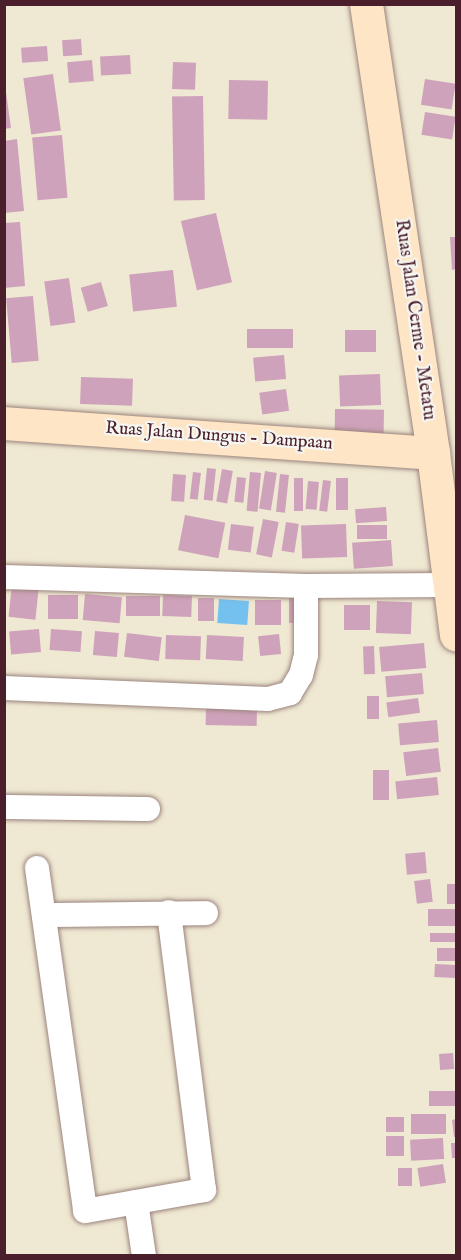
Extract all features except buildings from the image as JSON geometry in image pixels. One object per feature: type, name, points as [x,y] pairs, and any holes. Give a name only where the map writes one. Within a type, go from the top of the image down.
[{"type":"main road","name":"Ruas Jalan Cerme - Metatu","points":[[366,4],[433,453],[456,635]]},
{"type":"main road","name":"Ruas Jalan Dungus - Dampaan","points":[[4,423],[433,453]]},
{"type":"street","points":[[4,577],[306,586],[448,585]]},
{"type":"street","points":[[4,688],[268,699],[290,693],[301,675],[306,655],[306,586]]},
{"type":"street","points":[[4,807],[148,810]]},
{"type":"street","points":[[37,868],[85,1211],[204,1190],[169,912]]},
{"type":"street","points":[[45,915],[206,913]]},
{"type":"street","points":[[136,1202],[144,1256]]},
{"type":"water","points":[[219,599],[249,601],[247,625],[217,623]]}]
